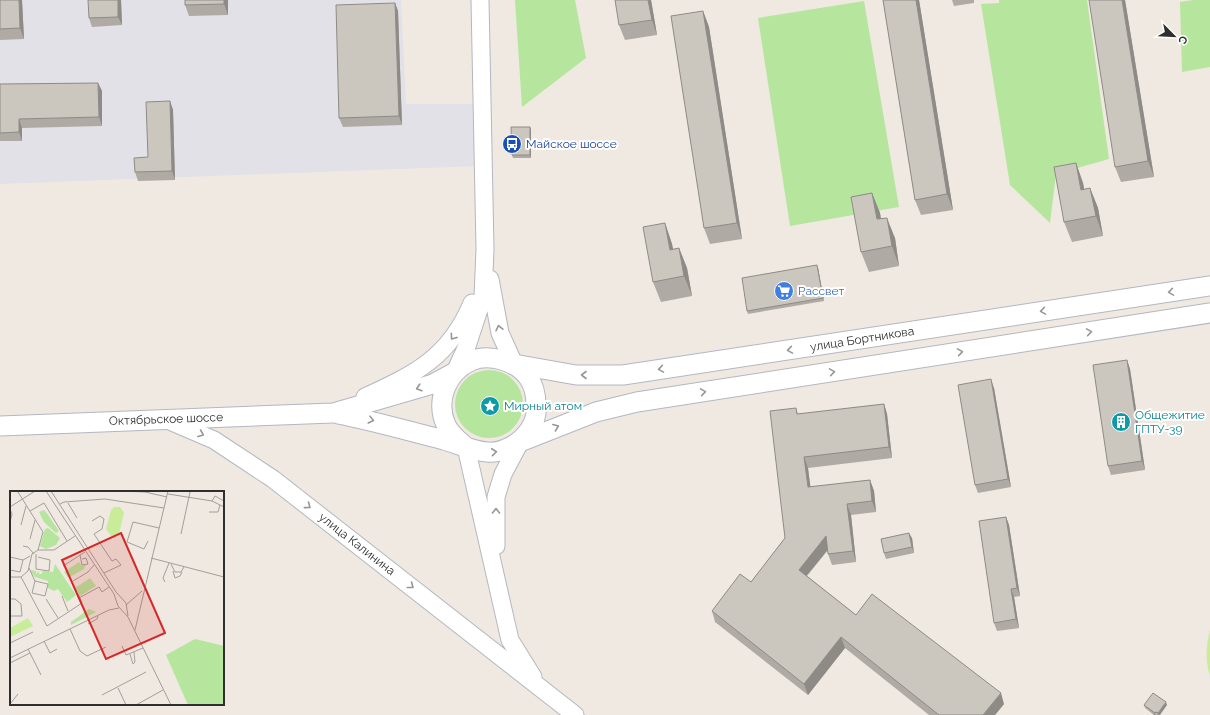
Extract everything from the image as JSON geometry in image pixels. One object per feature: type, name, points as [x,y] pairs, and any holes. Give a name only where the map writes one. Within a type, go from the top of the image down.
[{"type":"main road","name":"улица Бортникова","points":[[514,364],[576,375],[623,375],[1210,286]]},
{"type":"main road","points":[[520,442],[531,427],[537,410],[535,393],[528,377],[514,364],[491,357],[471,361],[455,372],[444,389],[441,407],[446,425],[454,437],[466,447],[488,453],[503,450],[596,412],[637,402],[1210,314]]},
{"type":"main road","name":"Октябрьское шоссе","points":[[333,413],[433,384],[455,372]]},
{"type":"main road","name":"Октябрьское шоссе","points":[[0,426],[333,413],[370,420],[466,447]]},
{"type":"street","points":[[455,372],[467,346],[483,297],[485,249],[480,0]]},
{"type":"street","points":[[485,249],[500,333],[514,364]]},
{"type":"street","points":[[333,413],[400,382],[434,359],[452,340],[466,318],[482,276],[485,249]]},
{"type":"street","name":"улица Калинина","points":[[165,419],[214,440],[273,479],[575,715]]},
{"type":"street","name":"улица Калинина","points":[[497,578],[496,497],[503,474],[520,442]]},
{"type":"street","name":"улица Калинина","points":[[466,447],[510,640],[538,686]]},
{"type":"shaded area","points":[[0,0],[401,0],[406,104],[474,104],[478,166],[0,184]]},
{"type":"green space","points":[[515,0],[575,0],[586,58],[522,107]]},
{"type":"green space","points":[[999,0],[1087,0],[1109,159],[1056,174],[1050,223],[1010,185],[981,4],[999,3]]},
{"type":"green space","points":[[1210,0],[1210,67],[1182,72],[1180,2]]},
{"type":"green space","points":[[864,1],[899,207],[790,226],[758,18]]},
{"type":"green space","points":[[482,370],[496,370],[508,375],[518,385],[523,397],[523,411],[518,423],[508,433],[496,438],[482,438],[470,433],[460,423],[455,411],[455,397],[460,385],[470,375]]},
{"type":"green space","points":[[1210,630],[1210,676],[1207,665],[1207,653]]},
{"type":"building","points":[[0,0],[19,0],[20,28],[0,29]]},
{"type":"building","points":[[88,0],[118,0],[118,17],[89,18]]},
{"type":"building","points":[[185,0],[224,0],[224,4],[185,5]]},
{"type":"building","points":[[615,0],[648,0],[652,20],[619,25]]},
{"type":"building","points":[[883,0],[916,0],[947,194],[915,200]]},
{"type":"building","points":[[1089,0],[1122,0],[1148,161],[1115,167]]},
{"type":"building","points":[[395,3],[399,116],[339,118],[336,5]]},
{"type":"building","points":[[703,11],[737,223],[704,228],[671,16]]},
{"type":"building","points":[[98,83],[99,117],[19,119],[19,132],[0,133],[0,84]]},
{"type":"building","points":[[170,101],[172,171],[135,172],[134,158],[148,157],[146,102]]},
{"type":"building","points":[[511,127],[530,127],[530,155],[512,155]]},
{"type":"building","points":[[1076,163],[1081,190],[1090,188],[1096,216],[1064,222],[1054,167]]},
{"type":"building","points":[[872,193],[877,219],[887,218],[892,246],[861,252],[851,197]]},
{"type":"building","points":[[665,223],[670,250],[679,248],[684,276],[653,282],[643,227]]},
{"type":"building","name":"Рассвет","points":[[817,265],[823,298],[747,311],[742,278]]},
{"type":"building","name":"Общежитие ГПТУ-39","points":[[1127,360],[1142,461],[1108,466],[1093,365]]},
{"type":"building","points":[[991,379],[1008,479],[975,485],[958,385]]},
{"type":"building","points":[[884,404],[889,447],[804,457],[808,487],[870,480],[872,501],[847,504],[853,551],[828,554],[826,536],[799,570],[856,615],[872,594],[1001,693],[983,715],[939,715],[841,637],[804,684],[712,611],[740,574],[751,582],[785,538],[770,411],[796,408],[797,414]]},
{"type":"building","points":[[1006,517],[1017,588],[1011,589],[1016,619],[994,623],[979,521]]},
{"type":"building","points":[[909,533],[912,547],[884,553],[881,539]]},
{"type":"building","points":[[1153,693],[1166,702],[1158,713],[1155,713],[1144,705]]},
{"type":"place","name":"Майское шоссе","points":[[512,144]]},
{"type":"place","name":"Рассвет","points":[[784,291]]},
{"type":"place","name":"Мирный атом","points":[[490,406]]},
{"type":"place","name":"Общежитие ГПТУ-39","points":[[1121,422]]}]
